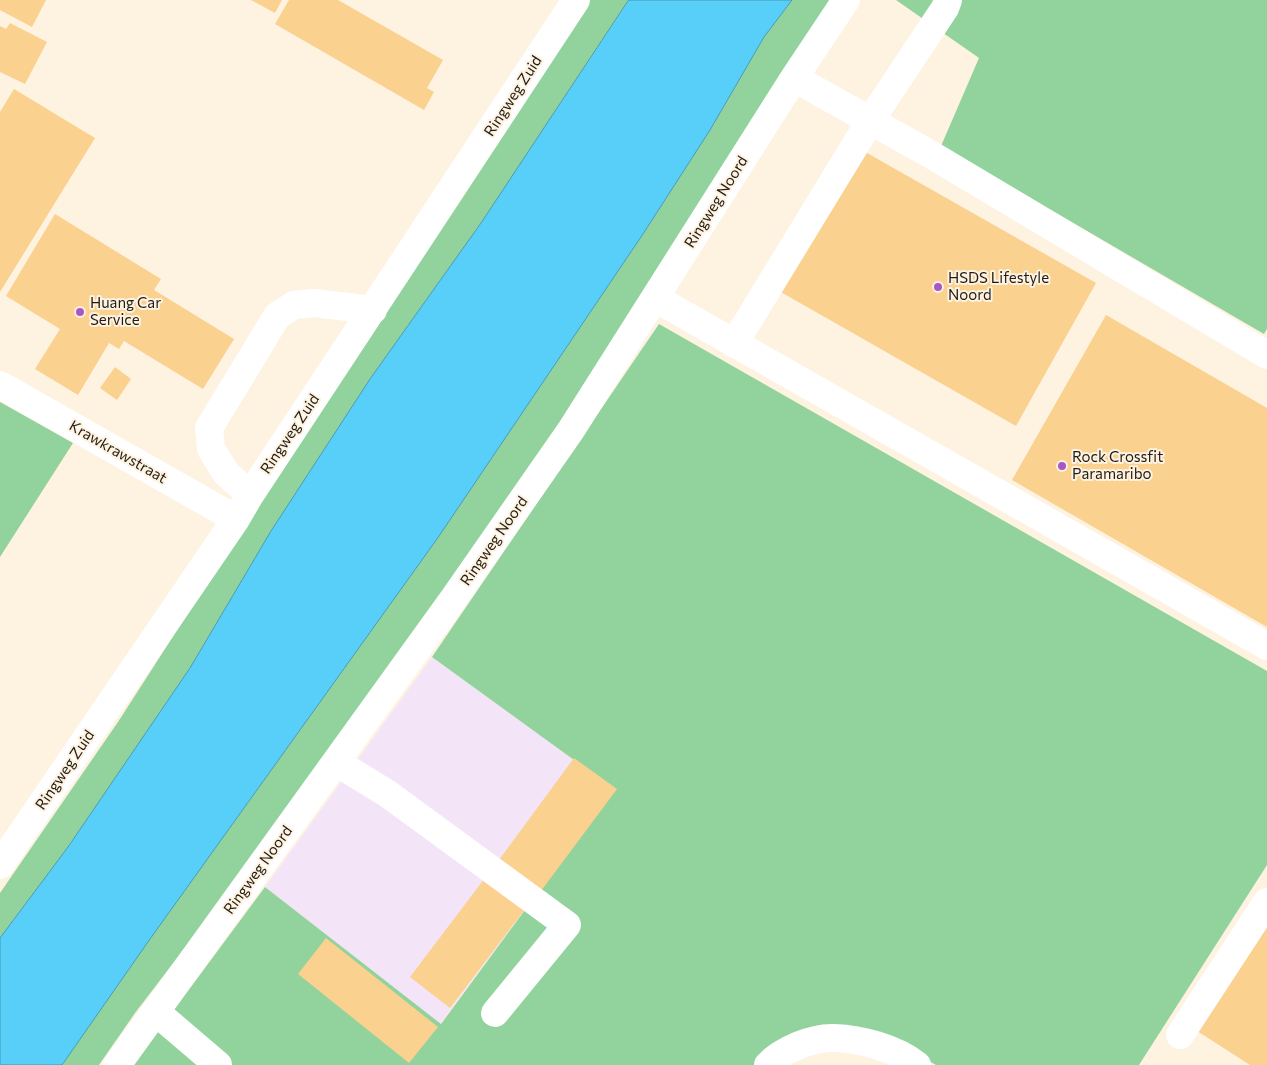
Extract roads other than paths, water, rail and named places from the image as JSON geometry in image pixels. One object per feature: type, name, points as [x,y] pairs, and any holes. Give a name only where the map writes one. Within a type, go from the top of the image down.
[{"type":"street","name":"Ringweg Zuid","points":[[0,865],[236,519],[576,0]]},
{"type":"street","name":"Ringweg Noord","points":[[117,1065],[454,598],[571,430],[794,78],[846,0]]},
{"type":"street","points":[[734,344],[870,121],[948,0]]},
{"type":"street","points":[[794,78],[930,154],[1267,355]]},
{"type":"street","points":[[655,298],[1267,646]]},
{"type":"street","points":[[250,495],[226,473],[211,449],[209,428],[276,316],[294,305],[314,303],[373,310]]},
{"type":"street","name":"Krawkrawstraat","points":[[0,385],[236,519]]},
{"type":"street","points":[[336,762],[388,794],[567,924],[495,1013]]},
{"type":"street","points":[[1180,1035],[1267,902]]},
{"type":"street","points":[[156,1012],[218,1065]]},
{"type":"street","points":[[768,1065],[774,1059],[800,1044],[832,1038],[870,1044],[908,1058],[917,1065]]},
{"type":"water","points":[[629,0],[792,0],[764,37],[710,130],[643,234],[437,539],[62,1065],[0,1065],[0,938],[68,847],[190,668],[271,531],[370,379],[481,223]]},
{"type":"place","name":"HSDS Lifestyle Noord","points":[[938,287]]},
{"type":"place","name":"Huang Car Service","points":[[80,312]]},
{"type":"place","name":"Rock Crossfit Paramaribo","points":[[1062,466]]}]
